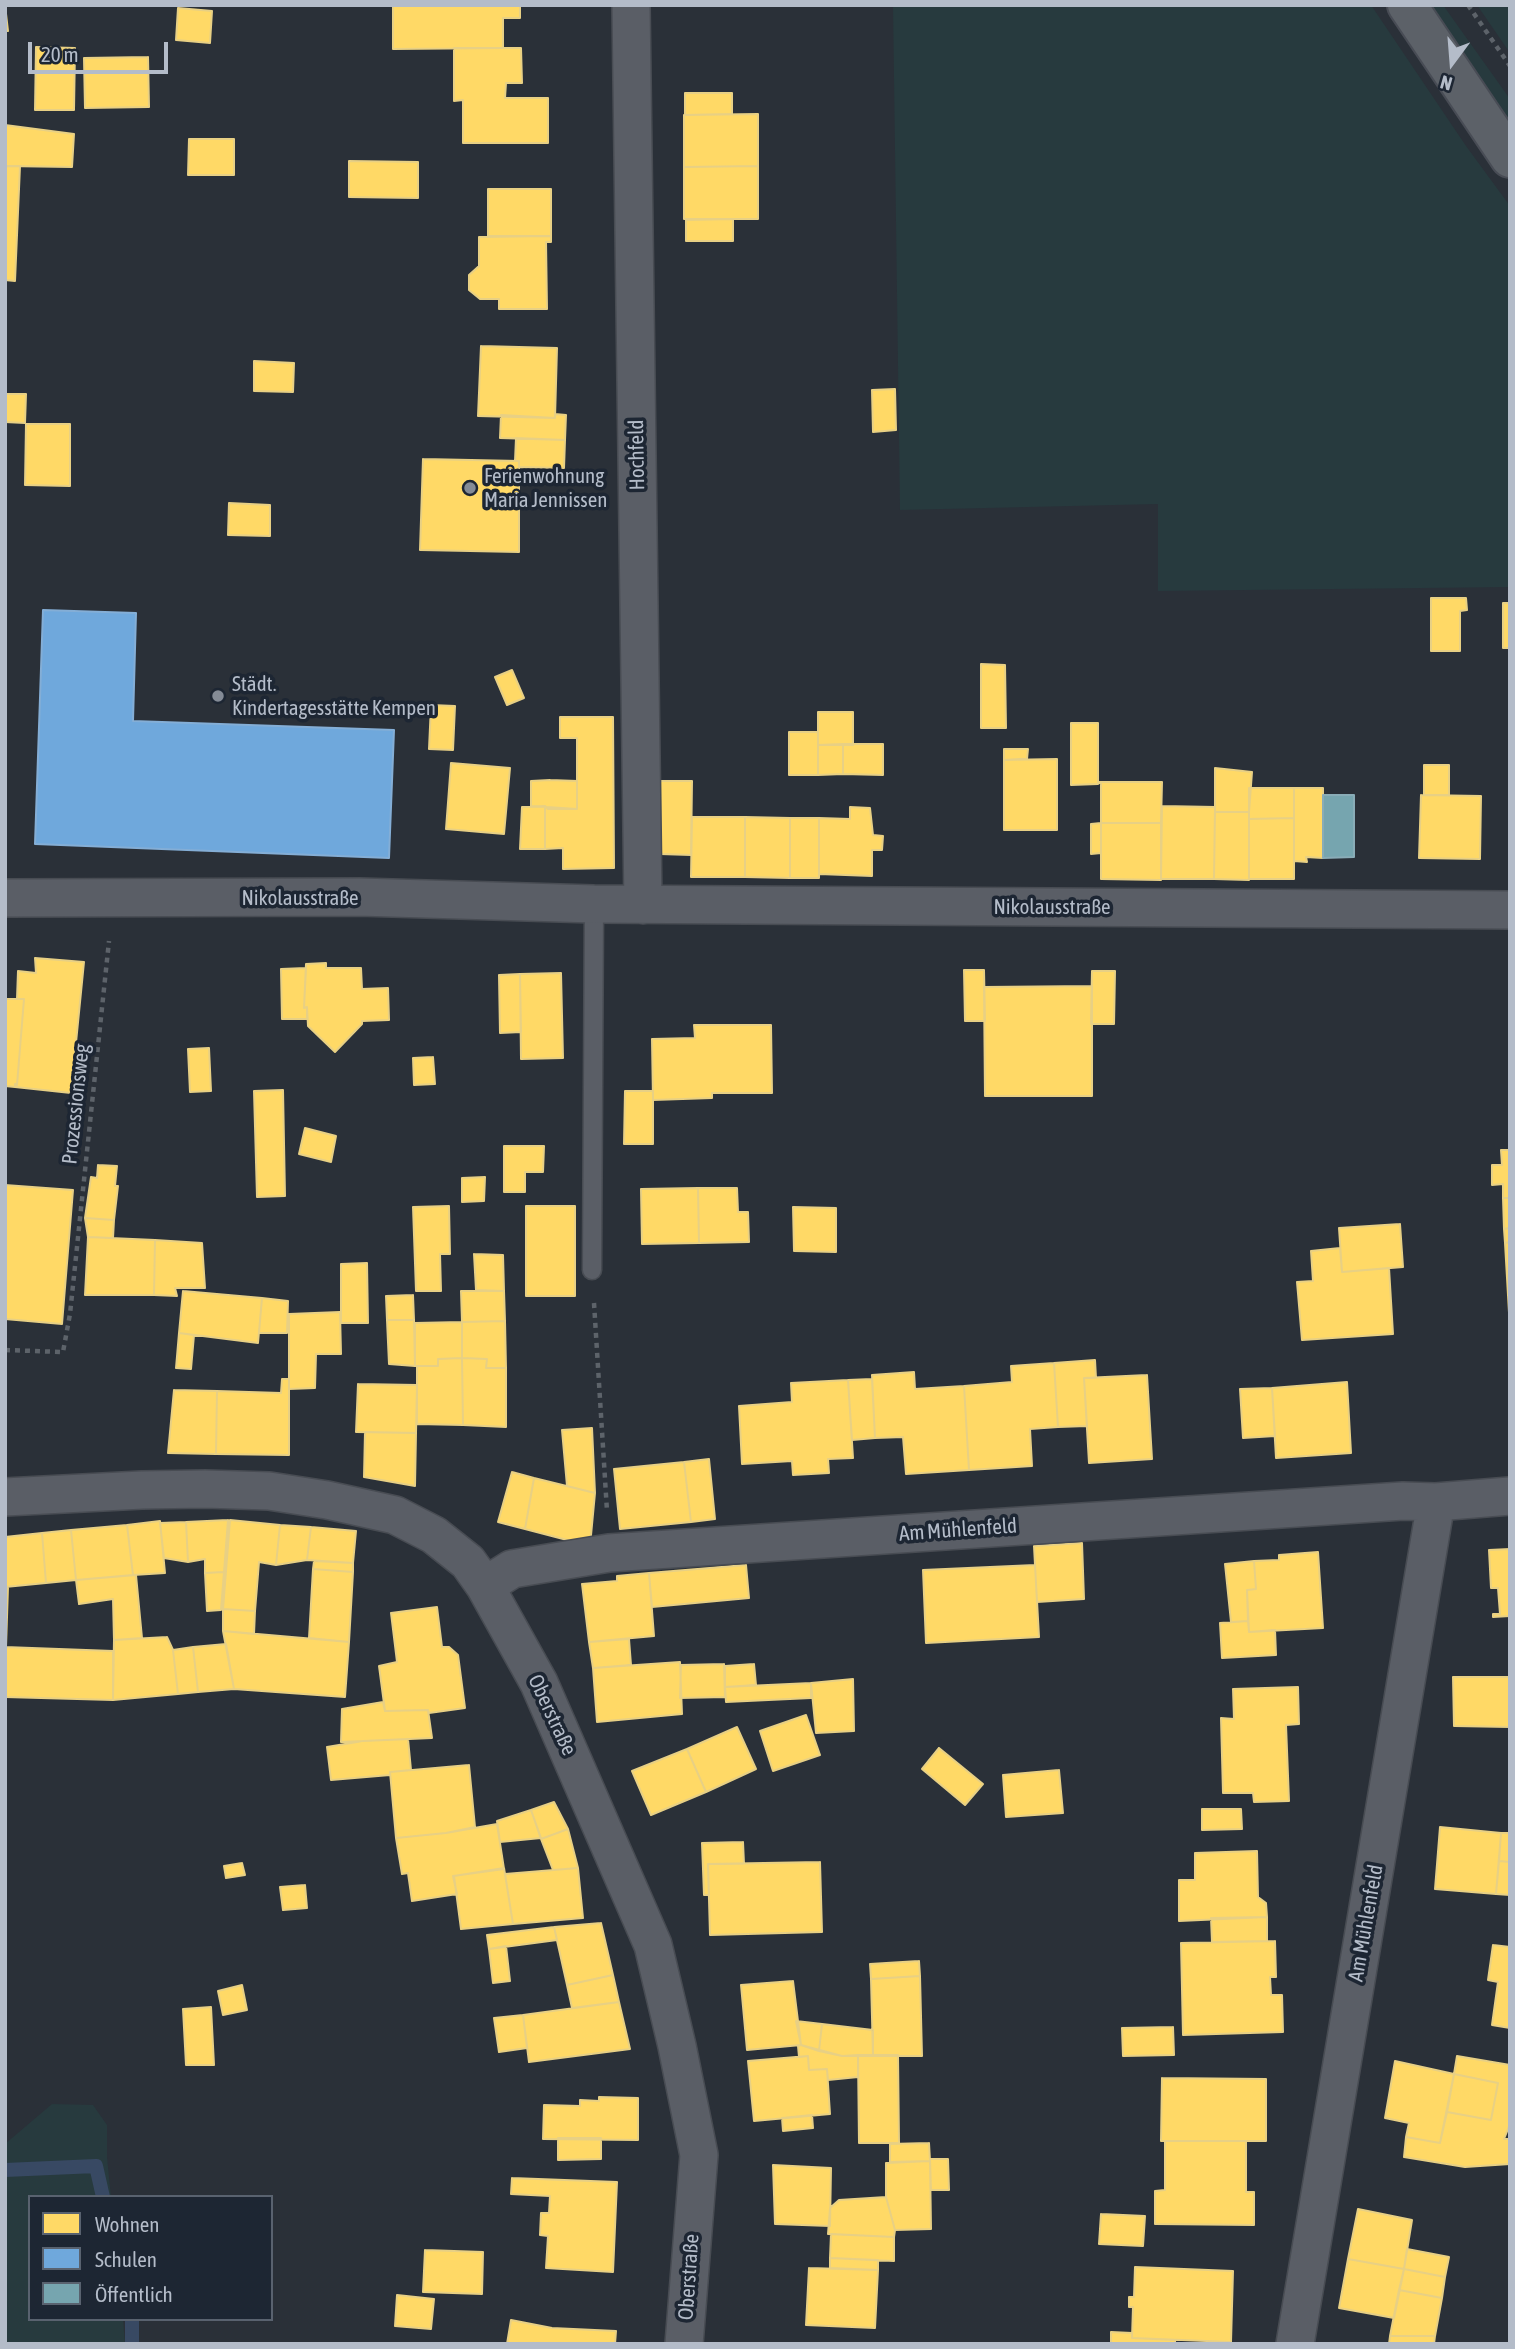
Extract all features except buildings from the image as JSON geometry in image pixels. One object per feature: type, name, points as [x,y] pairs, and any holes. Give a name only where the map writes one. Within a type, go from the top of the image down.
[{"type":"main road","points":[[1407,5],[1510,158]]},
{"type":"street","name":"Hochfeld","points":[[631,5],[643,905]]},
{"type":"street","name":"Nikolausstraße","points":[[5,898],[359,897],[643,905],[1510,910]]},
{"type":"street","name":"Oberstraße","points":[[5,1497],[205,1489],[269,1491],[396,1515],[434,1535],[468,1562],[485,1586],[539,1683],[653,1944],[699,2155],[684,2344]]},
{"type":"street","name":"Am Mühlenfeld","points":[[485,1586],[512,1569],[610,1553],[1510,1496]]},
{"type":"street","name":"Am Mühlenfeld","points":[[1295,2344],[1436,1502]]},
{"type":"lane","points":[[592,1270],[594,904]]},
{"type":"path","points":[[1468,5],[1510,66]]},
{"type":"path","name":"Prozessionsweg","points":[[5,1350],[63,1352],[70,1314],[113,898]]},
{"type":"path","points":[[592,1270],[610,1553]]},
{"type":"green space","points":[[893,5],[1371,5],[1510,206],[1510,587],[1158,591],[1158,504],[900,510]]},
{"type":"green space","points":[[1427,5],[1443,5],[1510,99],[1510,123],[1452,44]]},
{"type":"green space","points":[[1477,5],[1509,5],[1510,53]]},
{"type":"green space","points":[[52,2104],[93,2105],[107,2125],[111,2195],[28,2195],[28,2321],[123,2321],[125,2344],[5,2344],[5,2144]]},
{"type":"waterway","points":[[5,2170],[96,2166],[103,2195]]},
{"type":"waterway","points":[[132,2321],[132,2344]]},
{"type":"place","name":"Ferienwohnung Maria Jennissen","points":[[470,488]]},
{"type":"place","name":"Städt. Kindertagesstätte Kempen","points":[[218,696]]}]
